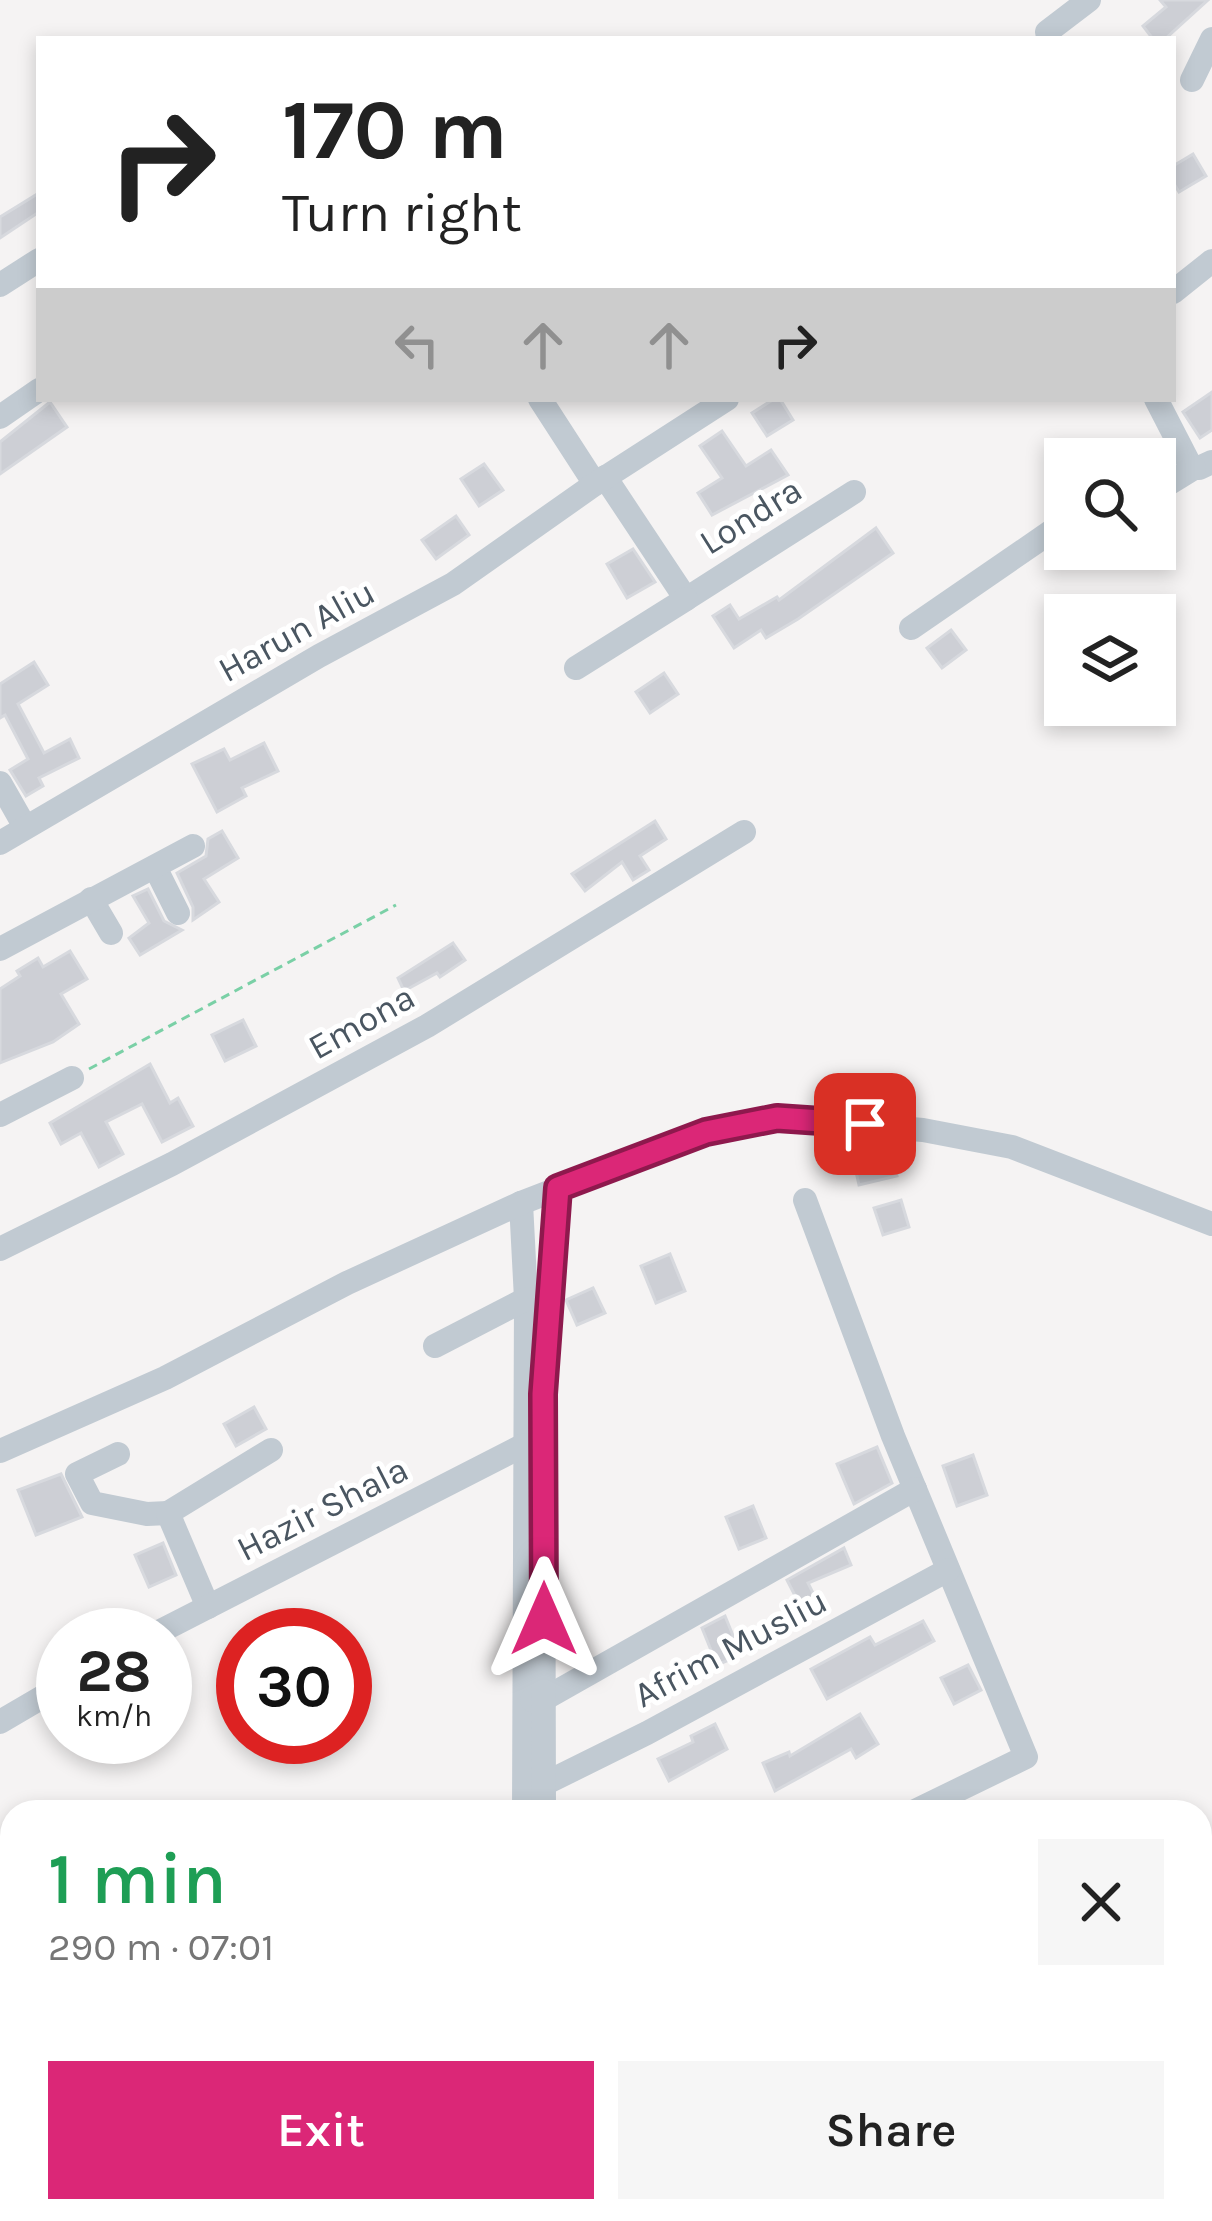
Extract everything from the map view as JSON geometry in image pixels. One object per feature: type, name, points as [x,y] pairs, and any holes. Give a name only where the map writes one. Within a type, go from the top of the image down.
[{"type":"street","points":[[1046,32],[1089,0]]},
{"type":"street","points":[[1192,80],[1212,39]]},
{"type":"street","points":[[1176,290],[1212,261]]},
{"type":"street","points":[[0,285],[36,262]]},
{"type":"street","points":[[0,417],[36,391]]},
{"type":"street","points":[[542,402],[600,480]]},
{"type":"street","name":"Harun Aliu","points":[[0,843],[452,584],[600,480],[723,402]]},
{"type":"street","points":[[1158,402],[1203,465],[1176,481]]},
{"type":"street","name":"Londra","points":[[600,480],[686,598],[854,492]]},
{"type":"street","points":[[910,628],[1044,536]]},
{"type":"street","points":[[576,668],[686,598]]},
{"type":"street","points":[[0,783],[25,827]]},
{"type":"street","name":"Emona","points":[[0,1249],[172,1164],[427,1026],[744,832]]},
{"type":"street","points":[[0,949],[193,846]]},
{"type":"street","points":[[154,867],[178,913]]},
{"type":"street","points":[[91,899],[112,933]]},
{"type":"street","points":[[0,1114],[72,1078]]},
{"type":"street","points":[[0,1451],[165,1378],[347,1283],[521,1203],[706,1132],[777,1118],[923,1130],[1012,1147],[1212,1224]]},
{"type":"street","points":[[534,1700],[524,1445],[558,1188]]},
{"type":"street","points":[[805,1200],[915,1489],[1026,1757],[938,1800]]},
{"type":"street","points":[[521,1203],[535,1363],[530,1800]]},
{"type":"street","points":[[435,1346],[526,1299]]},
{"type":"street","name":"Hazir Shala","points":[[192,1615],[524,1445]]},
{"type":"street","points":[[118,1454],[76,1474],[92,1503],[147,1514],[168,1513],[271,1450]]},
{"type":"street","points":[[534,1700],[915,1489]]},
{"type":"street","points":[[168,1513],[208,1607]]},
{"type":"street","name":"Afrim Musliu","points":[[533,1800],[948,1570]]},
{"type":"street","points":[[0,1722],[36,1701]]},
{"type":"path","points":[[72,1078],[396,905]]},
{"type":"building","points":[[1160,0],[1208,0],[1168,36],[1151,36],[1143,26],[1166,7]]},
{"type":"building","points":[[1193,154],[1206,176],[1179,192],[1176,164]]},
{"type":"building","points":[[36,195],[36,214],[0,238],[0,217]]},
{"type":"building","points":[[1212,392],[1212,430],[1200,438],[1183,412]]},
{"type":"building","points":[[50,402],[67,427],[0,474],[0,442]]},
{"type":"building","points":[[769,402],[782,402],[793,420],[767,436],[752,413]]},
{"type":"building","points":[[722,431],[746,466],[771,450],[788,475],[712,515],[698,493],[722,478],[700,446]]},
{"type":"building","points":[[484,464],[503,490],[479,506],[461,479]]},
{"type":"building","points":[[456,516],[469,535],[436,559],[422,540]]},
{"type":"building","points":[[876,528],[893,553],[798,619],[766,638],[761,630],[734,648],[713,616],[730,605],[739,619],[779,600]]},
{"type":"building","points":[[633,549],[655,582],[627,598],[607,564]]},
{"type":"building","points":[[951,630],[966,650],[942,668],[927,648]]},
{"type":"building","points":[[34,662],[48,685],[18,704],[44,753],[70,739],[79,758],[39,778],[43,786],[26,796],[10,770],[28,759],[5,715],[0,718],[0,684]]},
{"type":"building","points":[[664,673],[678,694],[650,713],[636,692]]},
{"type":"building","points":[[264,743],[278,771],[242,788],[246,796],[217,812],[192,764],[224,749],[230,760]]},
{"type":"building","points":[[655,821],[666,839],[640,856],[649,870],[633,880],[622,862],[585,891],[572,874]]},
{"type":"building","points":[[222,831],[238,858],[204,879],[219,902],[193,920],[193,907],[177,873],[206,856],[208,839]]},
{"type":"building","points":[[148,889],[164,921],[182,930],[140,955],[129,938],[149,923],[133,896]]},
{"type":"building","points":[[453,943],[465,960],[440,977],[437,973],[404,991],[398,978]]},
{"type":"building","points":[[70,951],[87,979],[61,994],[79,1024],[53,1042],[0,1063],[0,989],[38,958],[43,967]]},
{"type":"building","points":[[243,1020],[256,1046],[225,1061],[212,1035]]},
{"type":"building","points":[[150,1064],[170,1103],[178,1098],[193,1126],[162,1142],[142,1104],[106,1122],[123,1154],[99,1167],[81,1133],[61,1144],[50,1123]]},
{"type":"building","points":[[890,1145],[897,1176],[859,1185],[852,1154]]},
{"type":"building","points":[[901,1200],[909,1227],[883,1235],[874,1208]]},
{"type":"building","points":[[670,1254],[685,1291],[656,1303],[641,1266]]},
{"type":"building","points":[[593,1288],[605,1313],[577,1325],[566,1300]]},
{"type":"building","points":[[254,1407],[266,1429],[236,1446],[224,1424]]},
{"type":"building","points":[[877,1447],[892,1483],[854,1504],[837,1464]]},
{"type":"building","points":[[973,1455],[987,1495],[957,1506],[943,1466]]},
{"type":"building","points":[[61,1474],[82,1517],[36,1535],[18,1490]]},
{"type":"building","points":[[753,1506],[766,1538],[739,1549],[726,1517]]},
{"type":"building","points":[[163,1543],[176,1575],[149,1587],[135,1555]]},
{"type":"building","points":[[844,1548],[851,1565],[808,1583],[820,1607],[805,1615],[787,1580]]},
{"type":"building","points":[[725,1616],[741,1655],[717,1665],[702,1628]]},
{"type":"building","points":[[923,1621],[934,1641],[827,1699],[811,1669],[870,1637],[875,1645]]},
{"type":"building","points":[[968,1665],[981,1690],[954,1704],[941,1678]]},
{"type":"building","points":[[860,1714],[878,1744],[856,1758],[851,1749],[775,1791],[763,1763],[789,1752],[790,1756]]},
{"type":"building","points":[[715,1724],[727,1749],[669,1781],[658,1759],[693,1742],[691,1736]]},
{"type":"route","points":[[544,1619],[543,1394],[558,1188],[706,1132],[777,1118],[865,1124]]}]
